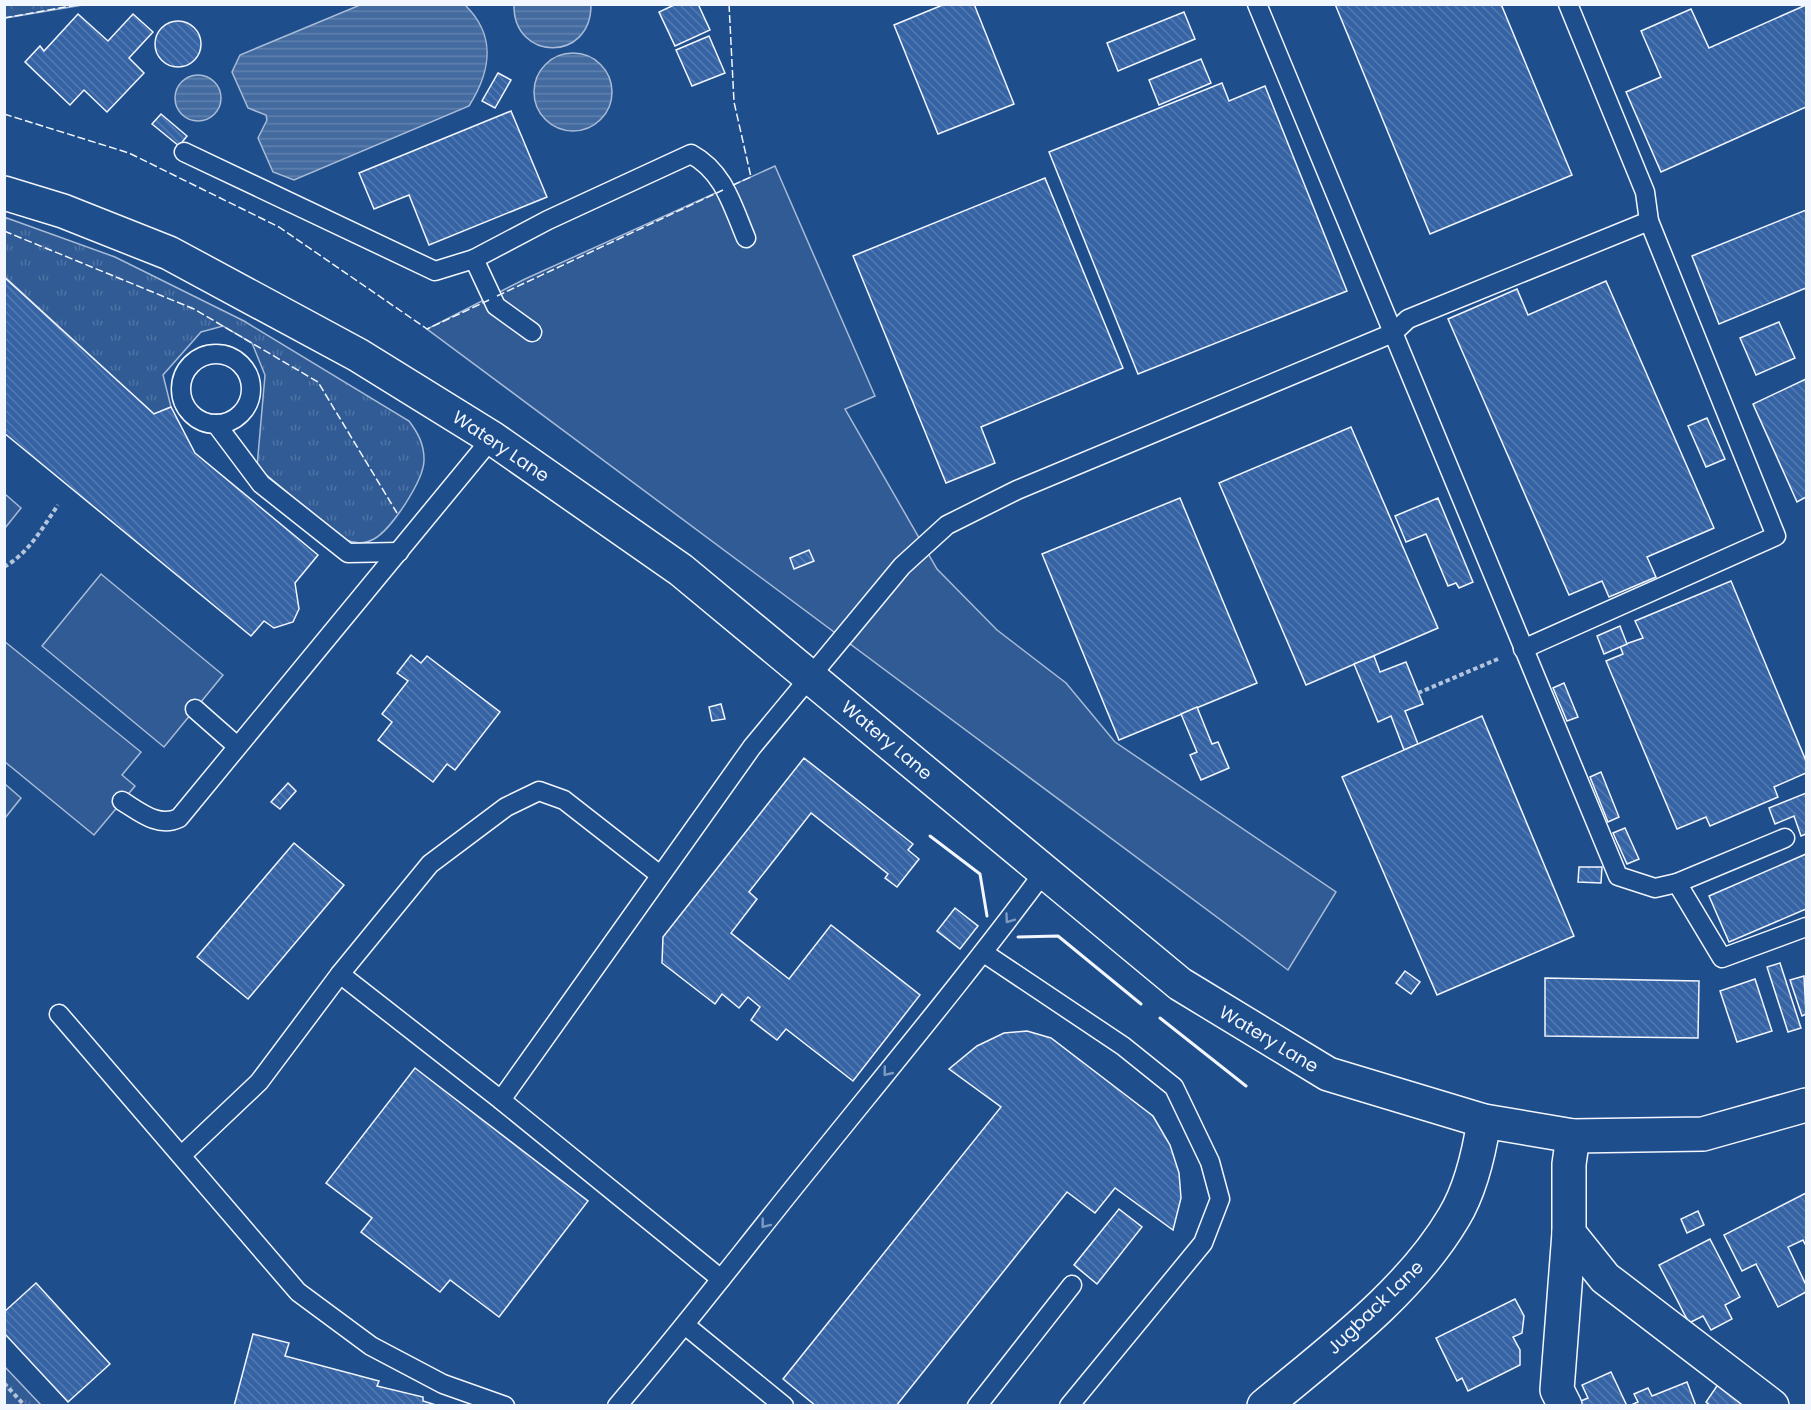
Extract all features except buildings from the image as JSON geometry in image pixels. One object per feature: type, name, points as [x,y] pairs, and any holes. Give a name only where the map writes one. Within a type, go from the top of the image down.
[{"type":"main road","name":"Watery Lane","points":[[4,193],[63,211],[169,253],[358,354],[492,438],[681,570],[812,676],[1180,984],[1328,1074],[1484,1122],[1573,1136],[1703,1134],[1806,1105]]},
{"type":"main road","name":"Jugback Lane","points":[[1264,1406],[1335,1347],[1419,1267],[1455,1215],[1478,1157],[1484,1122]]},
{"type":"main road","points":[[1565,1406],[1557,1390],[1569,1233],[1569,1164],[1573,1136]]},
{"type":"main road","points":[[1569,1233],[1605,1278],[1772,1406]]},
{"type":"lane","points":[[1257,4],[1618,876],[1655,888],[1677,883],[1785,838]]},
{"type":"lane","points":[[1523,649],[1776,536],[1649,221],[1645,192],[1568,4]]},
{"type":"lane","points":[[184,152],[435,271],[474,259],[548,220],[691,154],[705,161],[720,178],[746,238]]},
{"type":"lane","points":[[501,1100],[752,747],[902,566],[947,525],[1017,490],[1394,333],[1408,319],[1649,221]]},
{"type":"lane","points":[[474,259],[496,306],[532,332]]},
{"type":"lane","points":[[216,424],[261,484],[348,553],[399,552]]},
{"type":"lane","points":[[122,801],[158,821],[171,822],[179,818],[492,438]]},
{"type":"lane","points":[[195,709],[237,746]]},
{"type":"lane","points":[[183,1155],[259,1082],[340,974],[430,864],[506,807],[539,791],[564,800],[660,875]]},
{"type":"lane","points":[[618,1406],[984,954],[1044,872]]},
{"type":"lane","points":[[1677,883],[1722,958],[1806,927]]},
{"type":"lane","points":[[984,954],[1123,1046],[1174,1087],[1210,1162],[1220,1199],[1203,1243],[1069,1406]]},
{"type":"lane","points":[[340,974],[501,1100],[721,1279]]},
{"type":"lane","points":[[59,1014],[183,1155],[298,1292],[371,1346],[443,1384],[505,1406]]},
{"type":"lane","points":[[977,1406],[1072,1285]]},
{"type":"lane","points":[[680,1332],[784,1406]]},
{"type":"path","points":[[4,567],[15,561],[33,542],[58,505]]},
{"type":"path","points":[[1418,693],[1523,649]]},
{"type":"path","points":[[4,1383],[25,1406]]},
{"type":"green space","points":[[5,4],[82,4],[82,5],[5,18]]},
{"type":"green space","points":[[4,217],[115,257],[244,321],[409,421],[423,448],[423,468],[413,491],[398,515],[381,534],[370,541],[362,543],[343,539],[257,467],[265,375],[252,343],[223,326],[201,332],[163,375],[171,407],[154,414],[5,277]]},
{"type":"green space","points":[[5,1367],[41,1405],[5,1405]]},
{"type":"shaded area","points":[[360,5],[465,5],[482,29],[486,41],[486,67],[476,93],[469,106],[294,180],[273,172],[258,138],[267,120],[266,115],[248,108],[232,72],[240,55]]},
{"type":"shaded area","points":[[514,5],[591,5],[588,24],[579,37],[566,45],[552,48],[538,45],[526,37],[517,23]]},
{"type":"shaded area","points":[[573,53],[588,56],[605,70],[612,92],[609,107],[595,124],[573,131],[558,128],[541,114],[534,92],[537,77],[551,60]]},
{"type":"shaded area","points":[[198,75],[207,76],[215,81],[220,89],[220,107],[215,115],[207,120],[198,121],[189,120],[181,115],[176,107],[175,98],[176,89],[181,81],[189,76]]},
{"type":"shaded area","points":[[775,166],[875,396],[845,409],[937,569],[997,630],[1066,683],[1115,742],[1336,892],[1288,970],[427,329],[525,279]]},
{"type":"shaded area","points":[[5,494],[21,508],[5,528]]},
{"type":"shaded area","points":[[101,574],[223,675],[164,747],[42,646]]},
{"type":"shaded area","points":[[4,641],[141,752],[122,775],[135,786],[94,835],[5,762]]},
{"type":"shaded area","points":[[5,784],[21,798],[5,818]]},
{"type":"fence","points":[[4,18],[82,4]]},
{"type":"fence","points":[[729,4],[734,102],[751,177],[731,186]]},
{"type":"fence","points":[[4,114],[129,153],[279,227],[427,329],[489,300]]},
{"type":"fence","points":[[497,296],[723,190]]},
{"type":"fence","points":[[4,231],[194,309],[318,382],[397,513]]},
{"type":"wall","points":[[930,836],[980,874],[987,916]]},
{"type":"wall","points":[[1018,937],[1058,936],[1141,1004]]},
{"type":"wall","points":[[1160,1018],[1246,1086]]}]
